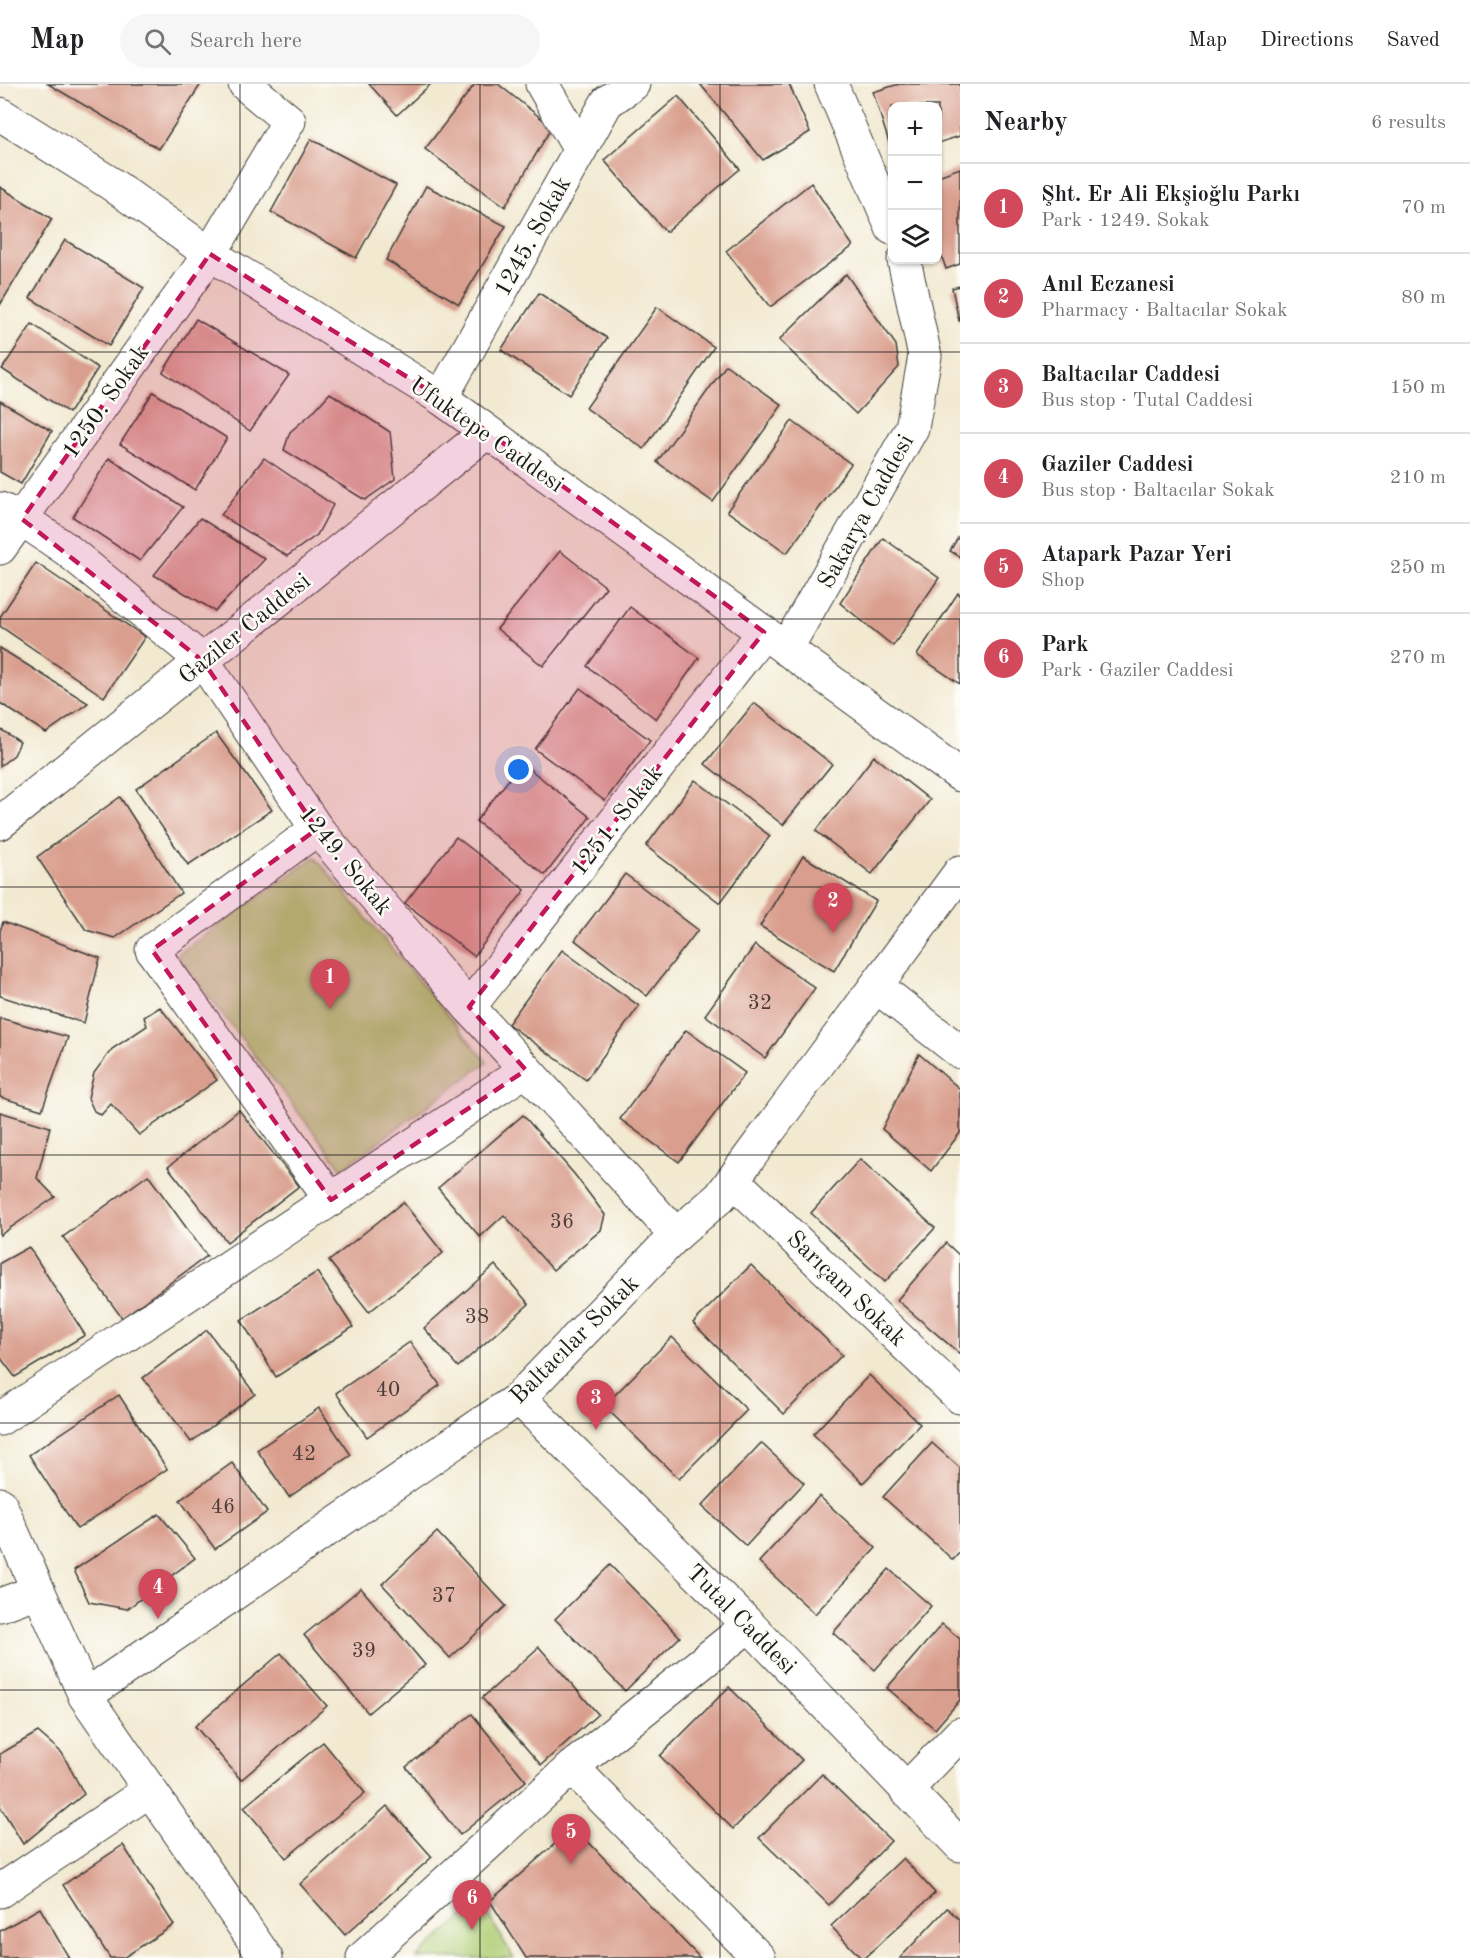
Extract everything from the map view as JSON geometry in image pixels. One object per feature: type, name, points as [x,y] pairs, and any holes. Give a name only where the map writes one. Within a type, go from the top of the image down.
[{"type":"street","name":"1250. Sokak","points":[[0,548],[11,514],[210,254],[289,121],[245,84]]},
{"type":"street","points":[[542,84],[580,150]]},
{"type":"street","name":"1245. Sokak","points":[[441,398],[607,102],[633,84]]},
{"type":"street","points":[[831,84],[888,219]]},
{"type":"street","name":"Ufuktepe Caddesi","points":[[0,114],[110,183],[210,254],[441,398],[960,775]]},
{"type":"street","name":"Sakarya Caddesi","points":[[775,641],[912,428],[925,356],[905,264]]},
{"type":"street","name":"Gaziler Caddesi","points":[[0,823],[487,432]]},
{"type":"street","name":"1249. Sokak","points":[[11,514],[66,549],[203,661],[316,829],[469,1007],[676,1235]]},
{"type":"street","name":"1251. Sokak","points":[[469,1007],[775,641]]},
{"type":"street","points":[[316,829],[152,950],[330,1200]]},
{"type":"street","name":"Baltacılar Sokak","points":[[85,1696],[519,1398],[676,1235],[720,1197],[960,872]]},
{"type":"street","points":[[876,986],[960,1052]]},
{"type":"street","points":[[0,1419],[526,1070]]},
{"type":"street","name":"Sarıçam Sokak","points":[[733,1180],[960,1397]]},
{"type":"street","name":"Tutal Caddesi","points":[[519,1398],[749,1625],[960,1845]]},
{"type":"street","points":[[0,1504],[85,1696],[266,1958]]},
{"type":"street","points":[[0,1605],[39,1591]]},
{"type":"street","points":[[363,1958],[572,1767],[749,1625]]},
{"type":"street","points":[[906,1790],[960,1734]]},
{"type":"street","points":[[572,1767],[759,1958]]},
{"type":"street","points":[[0,1891],[150,1790]]},
{"type":"highlighted area","points":[[210,254],[441,398],[764,632],[469,1007],[526,1070],[331,1200],[152,950],[317,829],[203,661],[22,519]]},
{"type":"green space","points":[[315,857],[487,1062],[342,1169],[177,955]]},
{"type":"green space","points":[[480,1901],[514,1958],[416,1958]]},
{"type":"building","points":[[48,84],[201,84],[159,149]]},
{"type":"building","points":[[369,84],[431,84],[397,115]]},
{"type":"building","points":[[475,84],[498,84],[552,127],[505,207],[425,149]]},
{"type":"building","points":[[700,84],[789,84],[810,132],[763,160]]},
{"type":"building","points":[[899,84],[960,84],[960,136],[942,142],[942,102],[888,102],[888,139],[873,92]]},
{"type":"building","points":[[678,96],[740,169],[666,232],[604,160]]},
{"type":"building","points":[[311,139],[396,185],[356,258],[271,212]]},
{"type":"building","points":[[960,168],[960,264],[946,269],[942,257],[942,175]]},
{"type":"building","points":[[811,183],[853,246],[770,307],[726,251]]},
{"type":"building","points":[[426,186],[506,226],[459,304],[386,260]]},
{"type":"building","points":[[0,187],[52,219],[0,305]]},
{"type":"building","points":[[65,240],[144,288],[109,346],[30,298]]},
{"type":"building","points":[[846,274],[896,345],[899,367],[856,414],[779,340]]},
{"type":"building","points":[[960,286],[960,321],[959,321],[952,288]]},
{"type":"building","points":[[539,293],[607,338],[569,395],[501,350]]},
{"type":"building","points":[[657,307],[714,347],[644,449],[586,408]]},
{"type":"building","points":[[196,319],[289,375],[250,431],[163,372]]},
{"type":"building","points":[[32,324],[98,368],[69,413],[2,369]]},
{"type":"building","points":[[726,365],[782,405],[713,502],[657,462]]},
{"type":"building","points":[[153,392],[227,438],[195,490],[120,444]]},
{"type":"building","points":[[330,393],[390,432],[395,479],[365,500],[284,450],[290,432]]},
{"type":"building","points":[[0,401],[52,431],[21,484],[0,472]]},
{"type":"building","points":[[792,421],[851,464],[787,553],[727,511]]},
{"type":"building","points":[[109,458],[183,507],[140,561],[73,517]]},
{"type":"building","points":[[264,458],[333,505],[317,535],[287,556],[221,515]]},
{"type":"building","points":[[200,518],[265,559],[215,611],[154,575]]},
{"type":"building","points":[[960,534],[960,557],[950,551]]},
{"type":"building","points":[[883,538],[939,578],[893,646],[840,603]]},
{"type":"building","points":[[560,551],[606,587],[543,666],[497,629]]},
{"type":"building","points":[[36,563],[145,637],[104,697],[0,626],[0,617]]},
{"type":"building","points":[[958,593],[960,594],[960,684],[917,655]]},
{"type":"building","points":[[630,607],[699,658],[656,719],[587,666]]},
{"type":"building","points":[[0,648],[88,703],[46,733],[0,703]]},
{"type":"building","points":[[580,688],[650,740],[605,801],[535,749]]},
{"type":"building","points":[[754,703],[832,764],[783,825],[705,764]]},
{"type":"building","points":[[0,729],[20,742],[14,755],[0,766]]},
{"type":"building","points":[[216,733],[272,810],[188,865],[136,789]]},
{"type":"building","points":[[874,756],[930,800],[872,874],[816,831]]},
{"type":"building","points":[[522,763],[590,817],[545,875],[476,821]]},
{"type":"building","points":[[695,780],[770,836],[720,903],[646,846]]},
{"type":"building","points":[[120,797],[181,893],[115,938],[86,930],[37,857]]},
{"type":"building","points":[[456,837],[525,890],[474,956],[405,903]]},
{"type":"building","points":[[803,856],[876,901],[834,971],[760,926]]},
{"type":"building","points":[[625,874],[698,930],[647,996],[575,940]]},
{"type":"building","points":[[3,922],[100,958],[84,1023],[0,996],[0,931]]},
{"type":"building","points":[[755,945],[815,988],[765,1058],[705,1015]]},
{"type":"building","points":[[562,950],[639,1006],[586,1080],[508,1024]]},
{"type":"building","points":[[160,1007],[217,1080],[139,1135],[111,1104],[101,1115],[94,1111],[88,1098],[94,1073],[112,1049],[147,1026],[144,1017]]},
{"type":"building","points":[[0,1018],[68,1037],[42,1110],[0,1097]]},
{"type":"building","points":[[686,1030],[745,1073],[679,1162],[620,1119]]},
{"type":"building","points":[[919,1054],[960,1089],[960,1133],[931,1171],[882,1129]]},
{"type":"building","points":[[239,1110],[299,1186],[227,1242],[168,1167]]},
{"type":"building","points":[[0,1112],[50,1127],[37,1178],[55,1197],[0,1235]]},
{"type":"building","points":[[523,1115],[575,1175],[605,1215],[601,1230],[553,1270],[504,1215],[480,1237],[438,1188]]},
{"type":"building","points":[[860,1159],[935,1228],[885,1282],[811,1213]]},
{"type":"building","points":[[148,1175],[207,1256],[122,1318],[63,1237]]},
{"type":"building","points":[[403,1202],[443,1253],[369,1312],[329,1261]]},
{"type":"building","points":[[946,1243],[960,1256],[960,1354],[897,1300]]},
{"type":"building","points":[[29,1247],[85,1335],[15,1377],[0,1357],[0,1263]]},
{"type":"building","points":[[495,1265],[529,1304],[458,1367],[424,1328]]},
{"type":"building","points":[[751,1265],[842,1355],[784,1414],[693,1323]]},
{"type":"building","points":[[317,1272],[353,1327],[276,1377],[241,1320]]},
{"type":"building","points":[[207,1330],[255,1394],[191,1442],[143,1378]]},
{"type":"building","points":[[672,1337],[747,1410],[679,1479],[604,1406]]},
{"type":"building","points":[[410,1342],[440,1385],[367,1437],[336,1393]]},
{"type":"building","points":[[869,1375],[920,1424],[863,1483],[813,1434]]},
{"type":"building","points":[[119,1395],[167,1469],[77,1529],[29,1455]]},
{"type":"building","points":[[319,1408],[351,1455],[289,1497],[257,1450]]},
{"type":"building","points":[[761,1443],[804,1483],[746,1546],[702,1506]]},
{"type":"building","points":[[932,1443],[960,1468],[960,1552],[953,1560],[883,1497]]},
{"type":"building","points":[[232,1463],[267,1512],[215,1549],[180,1500]]},
{"type":"building","points":[[819,1496],[876,1548],[815,1614],[759,1562]]},
{"type":"building","points":[[159,1514],[195,1558],[127,1609],[89,1602],[74,1570]]},
{"type":"building","points":[[437,1532],[506,1606],[450,1658],[382,1584]]},
{"type":"building","points":[[610,1565],[680,1637],[625,1691],[555,1619]]},
{"type":"building","points":[[889,1569],[931,1606],[875,1670],[833,1633]]},
{"type":"building","points":[[361,1588],[425,1665],[368,1713],[304,1635]]},
{"type":"building","points":[[942,1624],[960,1639],[960,1700],[935,1729],[887,1688]]},
{"type":"building","points":[[539,1647],[598,1714],[541,1765],[482,1698]]},
{"type":"building","points":[[281,1653],[327,1706],[241,1780],[195,1726]]},
{"type":"building","points":[[729,1687],[802,1760],[733,1829],[660,1756]]},
{"type":"building","points":[[472,1714],[526,1781],[460,1835],[406,1767]]},
{"type":"building","points":[[38,1732],[62,1753],[84,1794],[23,1844],[0,1806],[0,1754]]},
{"type":"building","points":[[323,1742],[365,1793],[286,1858],[244,1807]]},
{"type":"building","points":[[822,1774],[891,1841],[829,1905],[759,1838]]},
{"type":"building","points":[[387,1806],[432,1857],[345,1935],[300,1884]]},
{"type":"building","points":[[574,1827],[700,1958],[526,1958],[490,1901]]},
{"type":"building","points":[[123,1845],[174,1925],[123,1958],[110,1958],[63,1885]]},
{"type":"building","points":[[903,1858],[935,1893],[864,1958],[861,1958],[831,1926]]},
{"type":"building","points":[[40,1908],[69,1958],[0,1958],[0,1931]]},
{"type":"building","points":[[947,1908],[960,1920],[960,1958],[900,1958]]},
{"type":"place","name":"Anıl Eczanesi","points":[[833,933]]},
{"type":"place","name":"Şht. Er Ali Ekşioğlu Parkı","points":[[330,1009]]},
{"type":"place","name":"Baltacılar Caddesi","points":[[596,1430]]},
{"type":"place","name":"Gaziler Caddesi","points":[[158,1619]]},
{"type":"place","name":"Atapark Pazar Yeri","points":[[571,1864]]},
{"type":"place","name":"Park","points":[[472,1930]]}]
